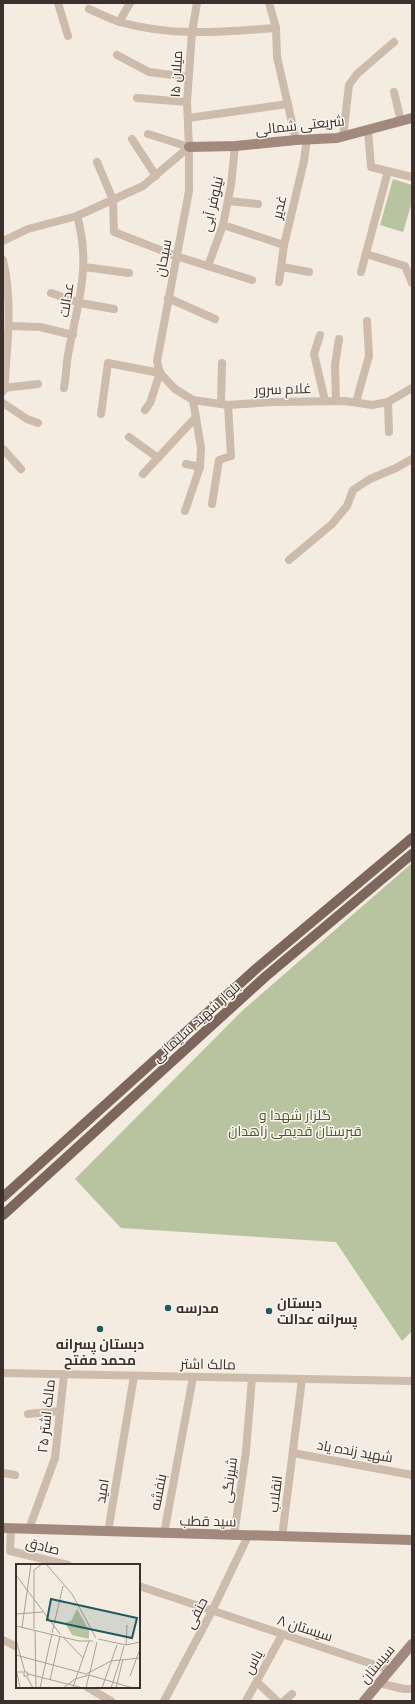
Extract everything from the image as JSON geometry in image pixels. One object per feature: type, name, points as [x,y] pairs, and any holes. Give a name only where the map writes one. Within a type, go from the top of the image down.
[{"type":"main road","name":"بلوار شهید سلیمانی","points":[[3,1197],[257,968],[412,838]]},
{"type":"main road","name":"بلوار شهید سلیمانی","points":[[3,1215],[266,977],[412,854]]},
{"type":"street","points":[[58,3],[68,36]]},
{"type":"street","points":[[119,22],[130,3]]},
{"type":"street","name":"میلان ۱۵","points":[[189,147],[187,102],[188,78],[196,3]]},
{"type":"street","points":[[269,3],[276,28],[277,57],[296,140]]},
{"type":"street","points":[[89,9],[119,22],[151,29],[192,32],[276,28]]},
{"type":"street","points":[[343,137],[349,85],[357,74],[394,42]]},
{"type":"street","points":[[117,55],[149,72],[188,78]]},
{"type":"street","points":[[394,92],[401,121]]},
{"type":"street","points":[[138,98],[187,102]]},
{"type":"street","points":[[188,118],[288,104]]},
{"type":"street","name":"شریعتی شمالی","points":[[189,147],[236,146],[307,139],[337,138],[412,118]]},
{"type":"street","points":[[368,130],[371,167],[412,177]]},
{"type":"street","points":[[148,134],[189,147]]},
{"type":"street","points":[[132,138],[156,176]]},
{"type":"street","name":"غدیر","points":[[279,282],[284,245],[304,161],[307,139]]},
{"type":"street","name":"نیلوفر آبی","points":[[208,266],[223,226],[236,146]]},
{"type":"street","points":[[3,242],[28,229],[78,216],[143,186],[189,147]]},
{"type":"street","name":"سبحان","points":[[160,373],[157,362],[189,191],[189,147]]},
{"type":"street","points":[[97,162],[113,200],[114,232],[176,256],[252,280]]},
{"type":"street","points":[[362,272],[388,171]]},
{"type":"street","points":[[228,201],[258,204]]},
{"type":"street","name":"عدالت","points":[[64,388],[68,355],[80,303],[84,267],[83,235],[78,216]]},
{"type":"street","points":[[223,226],[284,245]]},
{"type":"street","points":[[366,254],[405,266],[412,283]]},
{"type":"street","points":[[3,260],[6,273],[8,326],[5,354],[4,390],[38,384]]},
{"type":"street","points":[[84,267],[129,273]]},
{"type":"street","points":[[282,268],[309,272]]},
{"type":"street","points":[[51,293],[80,303],[114,309]]},
{"type":"street","points":[[168,298],[215,319]]},
{"type":"street","points":[[356,402],[369,356],[367,321]]},
{"type":"street","points":[[8,326],[40,327],[73,335]]},
{"type":"street","points":[[320,335],[314,354],[325,401]]},
{"type":"street","points":[[336,401],[335,365],[339,339]]},
{"type":"street","points":[[101,414],[108,363],[160,373],[150,404],[145,410]]},
{"type":"street","points":[[212,504],[219,460],[231,456],[222,363]]},
{"type":"street","name":"غلام سرور","points":[[160,373],[175,390],[193,400],[225,404],[336,401],[356,402],[372,405],[388,402],[412,388]]},
{"type":"street","points":[[185,511],[200,467],[201,448],[193,400]]},
{"type":"street","points":[[388,402],[389,432]]},
{"type":"street","points":[[3,403],[27,419],[38,423]]},
{"type":"street","points":[[143,474],[196,418]]},
{"type":"street","points":[[129,437],[158,458]]},
{"type":"street","points":[[3,449],[20,469]]},
{"type":"street","points":[[289,560],[332,524],[346,506],[354,490],[370,479],[396,468],[412,459]]},
{"type":"street","points":[[186,464],[200,467]]},
{"type":"street","name":"مالک اشتر","points":[[3,1373],[412,1381]]},
{"type":"street","name":"مالک اشتر ۲۵","points":[[29,1529],[55,1458],[64,1374]]},
{"type":"street","name":"امید","points":[[108,1532],[134,1376]]},
{"type":"street","name":"بنفشه","points":[[164,1534],[193,1377]]},
{"type":"street","name":"شیرنگی","points":[[234,1536],[246,1451],[252,1378]]},
{"type":"street","name":"انقلاب","points":[[282,1537],[302,1379]]},
{"type":"street","points":[[28,1414],[60,1412]]},
{"type":"street","name":"شهید زنده یاد","points":[[293,1453],[412,1475]]},
{"type":"street","points":[[3,1473],[15,1474]]},
{"type":"street","name":"سید قطب","points":[[7,1529],[412,1540]]},
{"type":"street","name":"صادق","points":[[7,1529],[10,1551],[64,1564]]},
{"type":"street","name":"حنفی","points":[[164,1701],[212,1611],[248,1536]]},
{"type":"street","points":[[140,1586],[212,1611]]},
{"type":"street","name":"سیستان ۸","points":[[212,1611],[390,1670]]},
{"type":"street","name":"یاس","points":[[246,1701],[282,1634]]},
{"type":"street","points":[[3,1640],[16,1646]]},
{"type":"street","name":"سیستان","points":[[364,1701],[412,1644]]},
{"type":"street","points":[[257,1682],[278,1701]]},
{"type":"street","points":[[379,1683],[404,1689],[412,1689]]},
{"type":"street","points":[[89,1688],[111,1701]]},
{"type":"street","points":[[284,1701],[292,1694]]},
{"type":"green space","points":[[393,179],[412,185],[412,202],[403,232],[380,225]]},
{"type":"green space","name":"گلزار شهدا و قبرستان قدیمی زاهدان","points":[[412,863],[412,1331],[402,1341],[336,1242],[121,1228],[75,1179],[243,1010]]},
{"type":"place","name":"مدرسه","points":[[168,1308]]},
{"type":"place","name":"دبستان پسرانه عدالت","points":[[269,1311]]},
{"type":"place","name":"دبستان پسرانه محمد مفتح","points":[[100,1329]]}]
